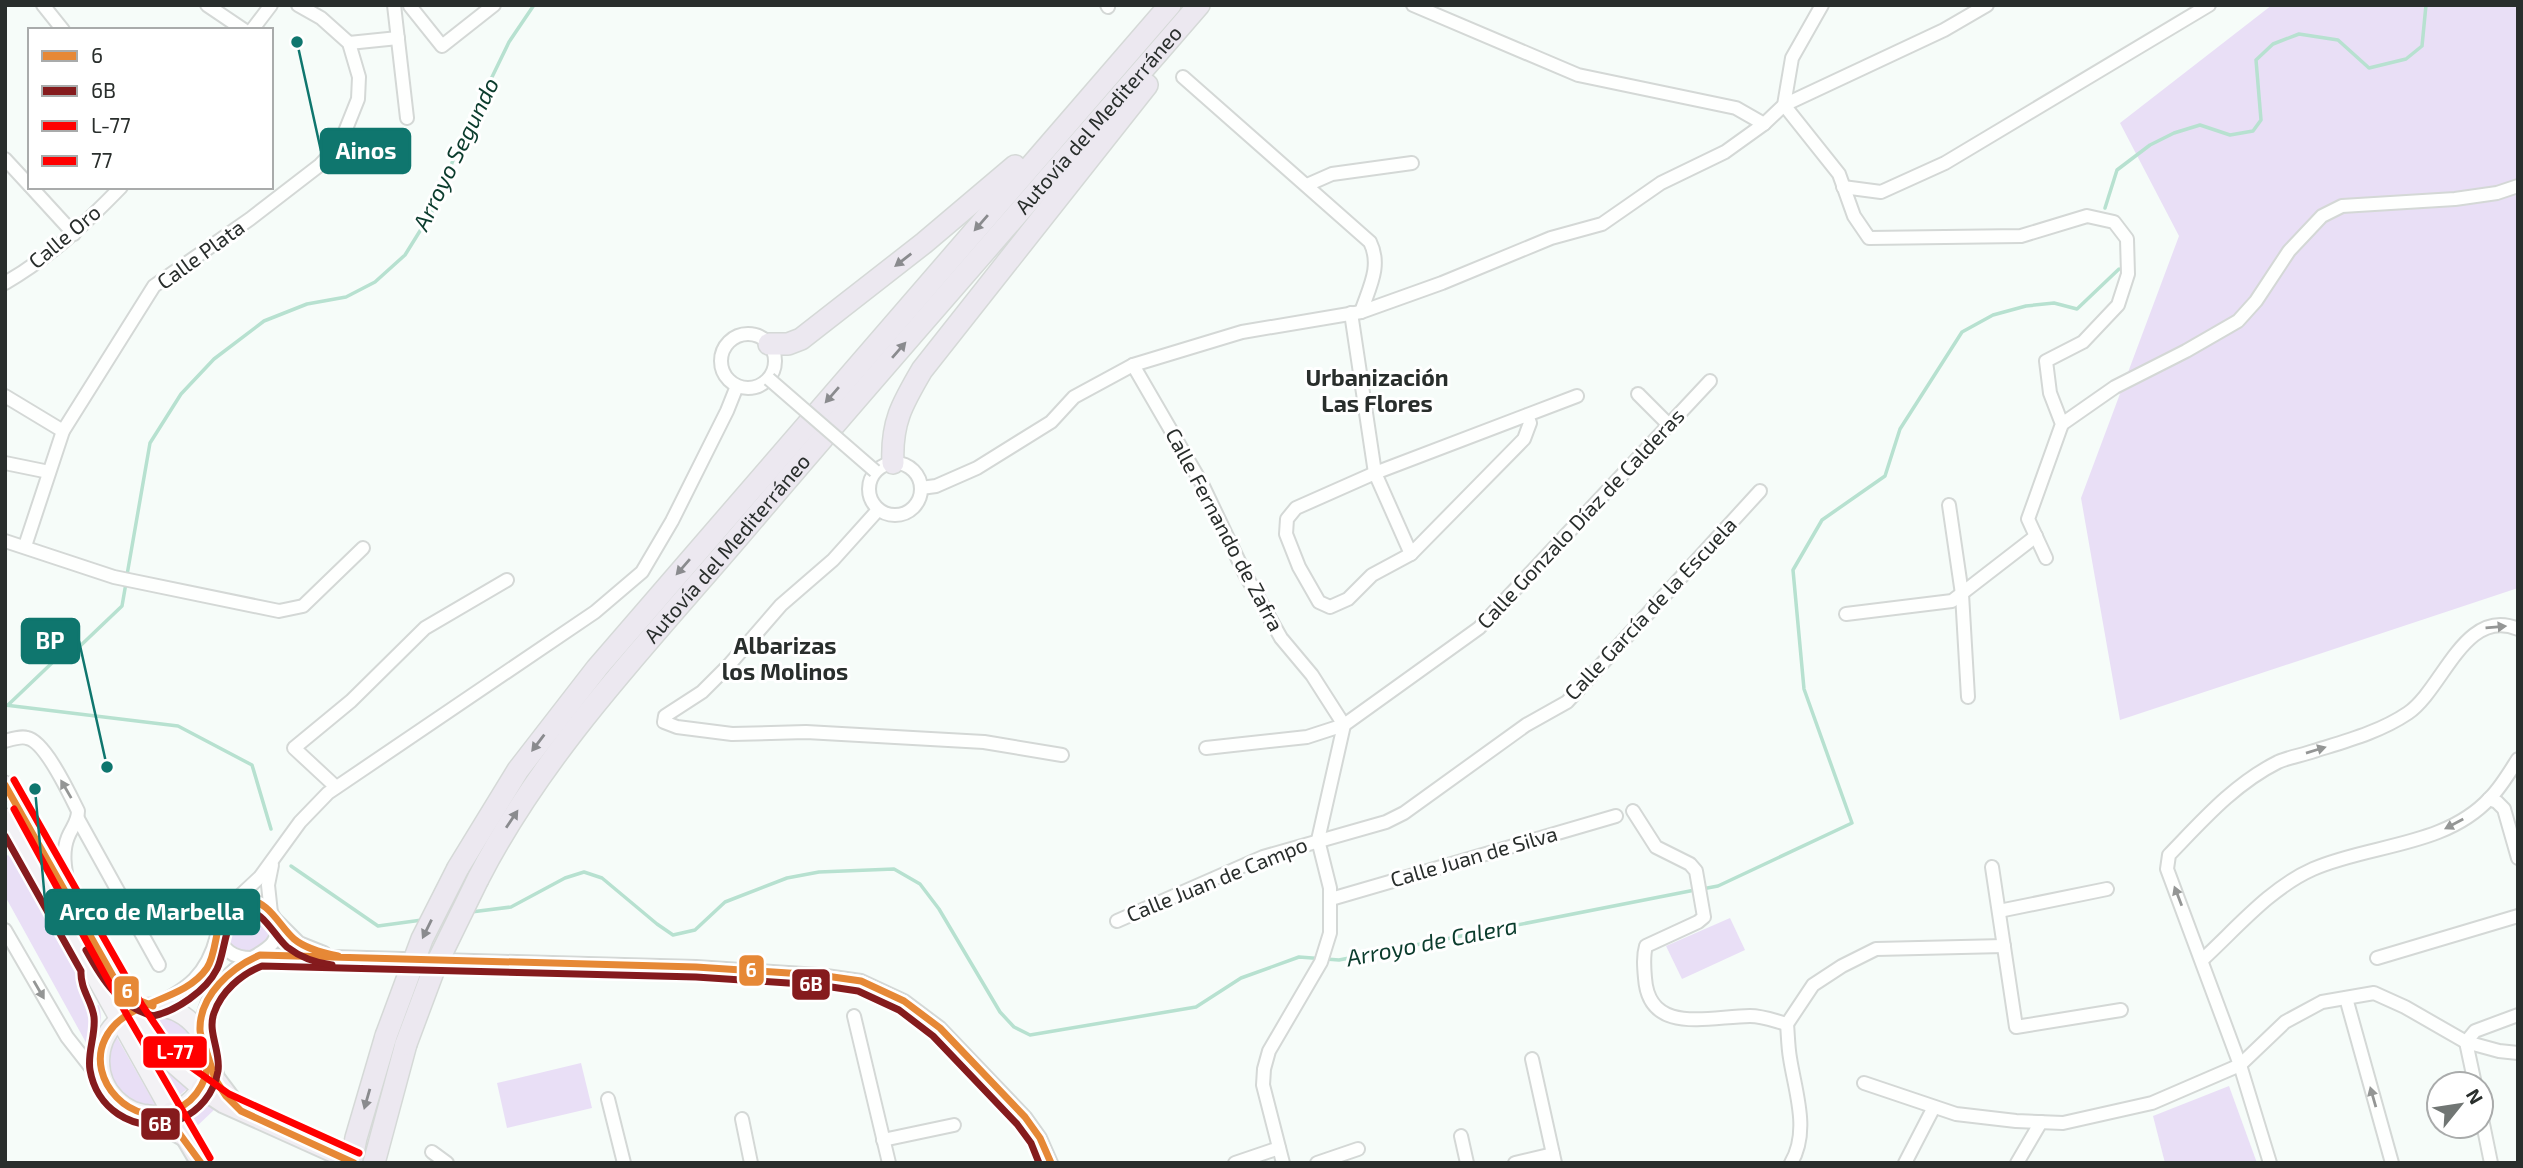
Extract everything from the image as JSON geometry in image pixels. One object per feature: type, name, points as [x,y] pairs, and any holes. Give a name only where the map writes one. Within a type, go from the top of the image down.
[{"type":"highway","name":"Autovía del Mediterráneo","points":[[374,1163],[396,1040],[422,939],[458,868],[518,770],[597,668],[1170,5]]},
{"type":"highway","name":"Autovía del Mediterráneo","points":[[342,1158],[356,1138],[396,1040],[478,878],[499,838],[548,765],[601,697],[806,457],[1198,7]]},
{"type":"highway","points":[[884,467],[903,403],[922,370],[1152,80],[1198,7]]},
{"type":"highway","points":[[769,344],[788,344],[801,339],[964,211],[1013,168],[1105,68],[1132,48]]},
{"type":"highway","points":[[208,1060],[215,1079],[226,1096],[241,1111]]},
{"type":"highway","points":[[201,1088],[241,1111],[342,1158]]},
{"type":"highway","points":[[172,1112],[201,1163]]},
{"type":"highway","points":[[147,1115],[187,1138]]},
{"type":"main road","points":[[172,1112],[125,1015],[118,985],[70,900],[14,814],[92,969],[125,1015],[163,1055],[201,1088]]},
{"type":"main road","points":[[92,969],[90,983],[104,1012],[105,1025],[100,1058],[106,1085],[123,1105],[147,1115],[172,1112],[188,1103],[201,1088],[208,1060],[206,1045],[200,1032],[176,1011],[138,1000],[118,985]]},
{"type":"main road","points":[[102,1044],[109,1030],[125,1015],[153,1006]]},
{"type":"street","points":[[43,5],[61,28]]},
{"type":"street","points":[[207,5],[241,28]]},
{"type":"street","points":[[254,28],[271,5]]},
{"type":"street","points":[[298,5],[321,18],[349,43],[398,38]]},
{"type":"street","points":[[407,118],[395,10],[410,6],[442,46],[494,5]]},
{"type":"street","points":[[1413,5],[1578,75],[1735,108],[1764,124]]},
{"type":"street","points":[[1822,5],[1792,58],[1784,105],[1839,174],[1854,216],[1869,238],[2021,236],[2087,216],[2114,222],[2127,239],[2128,274],[2118,305],[2083,342],[2046,360],[2050,393],[2062,424]]},
{"type":"street","points":[[921,488],[936,486],[976,468],[1051,422],[1074,397],[1133,365],[1242,332],[1356,312],[1442,283],[1551,238],[1602,224],[1661,183],[1725,152],[1764,124],[1784,105],[1944,30],[1987,5]]},
{"type":"street","points":[[1843,187],[1881,192],[1945,163],[2208,5]]},
{"type":"street","name":"Calle Plata","points":[[25,546],[63,432],[154,286],[250,219],[320,165],[340,144],[358,99],[359,77],[349,43]]},
{"type":"street","points":[[1183,77],[1370,242],[1375,252],[1376,268],[1356,312],[1375,473],[1411,554]]},
{"type":"street","points":[[5,159],[28,184]]},
{"type":"street","points":[[1307,185],[1332,174],[1412,163]]},
{"type":"street","points":[[2046,558],[2028,519],[2062,424],[2115,387],[2238,321],[2256,301],[2289,251],[2322,216],[2342,206],[2455,199],[2518,186]]},
{"type":"street","points":[[33,189],[74,234]]},
{"type":"street","name":"Calle Oro","points":[[5,283],[34,266],[74,234],[119,189]]},
{"type":"street","points":[[746,334],[762,338],[773,350],[775,365],[769,379],[754,388],[737,386],[725,374],[722,365],[725,348],[730,342],[746,334]]},
{"type":"street","name":"Calle Fernando de Zafra","points":[[1133,365],[1202,484],[1245,574],[1281,638],[1312,675],[1344,725]]},
{"type":"street","points":[[769,379],[884,467],[909,467],[915,472],[921,488],[916,505],[910,511],[894,516],[878,510],[869,495],[868,487],[884,467]]},
{"type":"street","name":"Calle Gonzalo Díaz de Calderas","points":[[1206,748],[1307,737],[1344,725],[1479,628],[1710,381]]},
{"type":"street","points":[[153,1006],[190,985],[207,966],[222,914],[273,862],[300,822],[336,788],[595,612],[642,572],[672,521],[737,386]]},
{"type":"street","points":[[1638,394],[1670,426]]},
{"type":"street","points":[[5,396],[63,432]]},
{"type":"street","points":[[1527,415],[1530,423],[1524,439],[1411,554],[1371,575],[1348,599],[1330,607],[1319,602],[1299,567],[1286,534],[1287,519],[1296,508],[1375,473],[1527,415],[1577,396]]},
{"type":"street","points":[[5,463],[49,472]]},
{"type":"street","name":"Calle García de la Escuela","points":[[1318,840],[1386,822],[1404,813],[1527,725],[1567,702],[1760,491]]},
{"type":"street","points":[[1949,505],[1962,594],[1968,697]]},
{"type":"street","points":[[878,510],[833,559],[781,605],[729,666],[702,692],[665,716],[664,722],[677,727],[732,734],[830,733],[984,742],[1062,755]]},
{"type":"street","points":[[1846,614],[1952,601],[2036,536]]},
{"type":"street","points":[[5,541],[131,582],[279,611],[303,606],[363,548]]},
{"type":"street","points":[[336,788],[294,748],[351,701],[425,628],[507,580]]},
{"type":"street","points":[[2270,1163],[2240,1065],[2167,869],[2169,855],[2232,791],[2279,762],[2386,727],[2412,711],[2474,634],[2482,629],[2501,625],[2518,629]]},
{"type":"street","points":[[1283,1163],[1263,1085],[1264,1069],[1269,1051],[1315,974],[1327,947],[1331,899],[1318,840],[1344,725]]},
{"type":"street","points":[[5,741],[27,738],[35,741],[49,759],[78,811],[78,819],[67,839],[64,860],[70,900]]},
{"type":"street","points":[[2202,960],[2270,897],[2299,877],[2328,863],[2431,835],[2466,818],[2489,799],[2518,759]]},
{"type":"street","points":[[2489,799],[2504,809],[2518,857]]},
{"type":"street","points":[[1633,811],[1656,847],[1690,864],[1696,872],[1704,909],[1704,917],[1699,922],[1646,946],[1646,992],[1652,1004],[1663,1013],[1676,1018],[1752,1016],[1787,1024]]},
{"type":"street","name":"Calle Juan de Silva","points":[[1331,899],[1616,816]]},
{"type":"street","points":[[78,819],[159,965]]},
{"type":"street","name":"Calle Juan de Campo","points":[[1117,921],[1263,857],[1318,840]]},
{"type":"street","points":[[200,1032],[204,1008],[216,989],[232,972],[273,942],[276,934],[268,885],[273,862]]},
{"type":"street","points":[[1992,867],[2016,1027],[2121,1010]]},
{"type":"street","points":[[1999,911],[2107,889]]},
{"type":"street","points":[[229,906],[247,900],[257,902],[299,943],[338,956]]},
{"type":"street","points":[[2377,958],[2518,916]]},
{"type":"street","points":[[5,930],[67,1037],[114,1097]]},
{"type":"street","points":[[218,933],[220,942],[233,955],[256,957],[338,956],[696,967],[819,975],[861,981],[904,1001],[940,1028],[1025,1116],[1040,1138],[1051,1163]]},
{"type":"street","points":[[1791,1163],[1797,1153],[1800,1112],[1789,1057],[1787,1024],[1813,985],[1842,966],[1877,949],[2004,946]]},
{"type":"street","points":[[1864,1083],[1956,1114],[2063,1123],[2152,1103],[2240,1065],[2285,1022],[2322,1002],[2374,993],[2405,1007],[2466,1042],[2518,1053]]},
{"type":"street","points":[[2346,998],[2392,1163]]},
{"type":"street","points":[[2466,1042],[2475,1031],[2518,1015]]},
{"type":"street","points":[[854,1016],[889,1163]]},
{"type":"street","points":[[2466,1042],[2472,1070]]},
{"type":"street","points":[[1515,1163],[1554,1158],[1532,1059]]},
{"type":"street","points":[[608,1099],[624,1163]]},
{"type":"street","points":[[1905,1163],[1934,1107]]},
{"type":"street","points":[[742,1119],[751,1163]]},
{"type":"street","points":[[2017,1163],[2041,1122]]},
{"type":"street","points":[[883,1140],[954,1125]]},
{"type":"street","points":[[1461,1136],[1467,1163]]},
{"type":"street","points":[[2486,1140],[2491,1163]]},
{"type":"street","points":[[1235,1163],[1279,1148]]},
{"type":"street","points":[[1317,1163],[1358,1149]]},
{"type":"street","points":[[432,1152],[447,1163]]},
{"type":"shaded area","points":[[2272,5],[2518,5],[2518,588],[2120,720],[2081,498],[2179,236],[2120,123]]},
{"type":"shaded area","points":[[8,855],[24,872],[84,978],[80,981],[93,1007],[99,1005],[99,1028],[89,1048],[5,896],[5,857]]},
{"type":"shaded area","points":[[247,909],[262,916],[269,931],[262,946],[247,953],[232,946],[225,931],[232,916]]},
{"type":"shaded area","points":[[1730,918],[1745,950],[1682,979],[1666,946]]},
{"type":"shaded area","points":[[148,1013],[169,1017],[184,1028],[196,1055],[196,1068],[164,1037]]},
{"type":"shaded area","points":[[115,1034],[156,1106],[155,1109],[133,1106],[124,1101],[110,1084],[106,1074],[105,1053]]},
{"type":"shaded area","points":[[581,1063],[592,1108],[507,1128],[497,1083]]},
{"type":"shaded area","points":[[162,1065],[187,1089],[176,1098],[160,1069]]},
{"type":"shaded area","points":[[2229,1086],[2257,1163],[2165,1163],[2153,1116]]},
{"type":"shaded area","points":[[200,1097],[216,1108],[194,1129],[184,1113]]},
{"type":"waterway","name":"Arroyo Segundo","points":[[127,575],[150,443],[181,394],[214,359],[264,321],[307,304],[346,297],[375,282],[405,255],[433,210],[460,143],[509,42],[534,5]]},
{"type":"waterway","name":"Arroyo de Calera","points":[[2105,208],[2117,170],[2150,145],[2174,133],[2200,125],[2230,135],[2253,131],[2261,120],[2256,60],[2273,44],[2299,34],[2338,40],[2369,68],[2406,59],[2422,46],[2426,5]]},
{"type":"waterway","name":"Arroyo de Calera","points":[[1702,889],[1718,886],[1852,823],[1804,689],[1793,570],[1822,520],[1885,476],[1900,429],[1962,332],[1993,315],[2026,306],[2054,303],[2077,309],[2119,269]]},
{"type":"waterway","name":"Arroyo Segundo","points":[[8,705],[54,661],[78,648],[122,606],[126,583]]},
{"type":"waterway","name":"Arroyo de Calera","points":[[5,705],[178,726],[252,765],[271,829]]},
{"type":"waterway","name":"Arroyo de Calera","points":[[291,866],[378,926],[422,920]]},
{"type":"waterway","name":"Arroyo de Calera","points":[[471,912],[511,907],[565,878],[584,872],[602,878],[673,935],[695,930],[725,902],[787,878],[819,872],[894,869],[920,884],[939,909],[1000,1012],[1014,1027],[1030,1035],[1196,1007],[1241,978],[1299,957],[1339,960],[1695,890]]},
{"type":"transit line","name":"L-77","points":[[14,780],[142,1005],[171,1048],[191,1067],[229,1094],[359,1153]]},
{"type":"transit line","name":"6","points":[[5,785],[118,985],[138,1000],[153,1006]]},
{"type":"transit line","name":"77","points":[[14,809],[127,1015],[210,1158]]},
{"type":"transit line","name":"6B","points":[[5,836],[81,971],[82,984],[94,1017],[89,1063],[96,1089],[113,1110],[133,1122],[149,1125],[180,1120],[204,1101],[213,1087],[218,1071],[212,1027],[217,1005],[233,985],[262,966],[696,977],[818,985],[858,991],[899,1010],[933,1036],[1017,1124],[1031,1143],[1039,1163]]},
{"type":"transit line","name":"6","points":[[338,956],[315,950],[299,942],[261,904],[246,900],[235,902],[222,916],[211,959],[196,980],[169,996],[139,1008],[114,1026],[105,1039],[101,1055],[107,1085],[129,1107],[144,1113],[159,1114],[183,1106],[201,1086],[207,1069],[206,1050],[200,1030],[205,1005],[228,975],[260,955],[696,967],[819,975],[861,981],[904,1001],[940,1028],[1025,1117],[1040,1138],[1051,1163]]},
{"type":"transit line","name":"6B","points":[[86,950],[105,981],[121,999],[153,1016],[180,1005],[206,985],[220,962],[232,920],[242,911],[256,913],[282,942],[297,954],[332,965]]},
{"type":"transit line","name":"6","points":[[203,1040],[215,1079],[226,1096],[241,1111],[354,1163]]},
{"type":"transit line","name":"6","points":[[147,1115],[179,1133],[201,1163]]},
{"type":"place","name":"Ainos","points":[[297,42]]},
{"type":"place","name":"BP","points":[[107,767]]},
{"type":"place","name":"Arco de Marbella","points":[[35,789]]},
{"type":"district","name":"Urbanización Las Flores","points":[[1377,391]]},
{"type":"district","name":"Albarizas los Molinos","points":[[785,659]]}]
